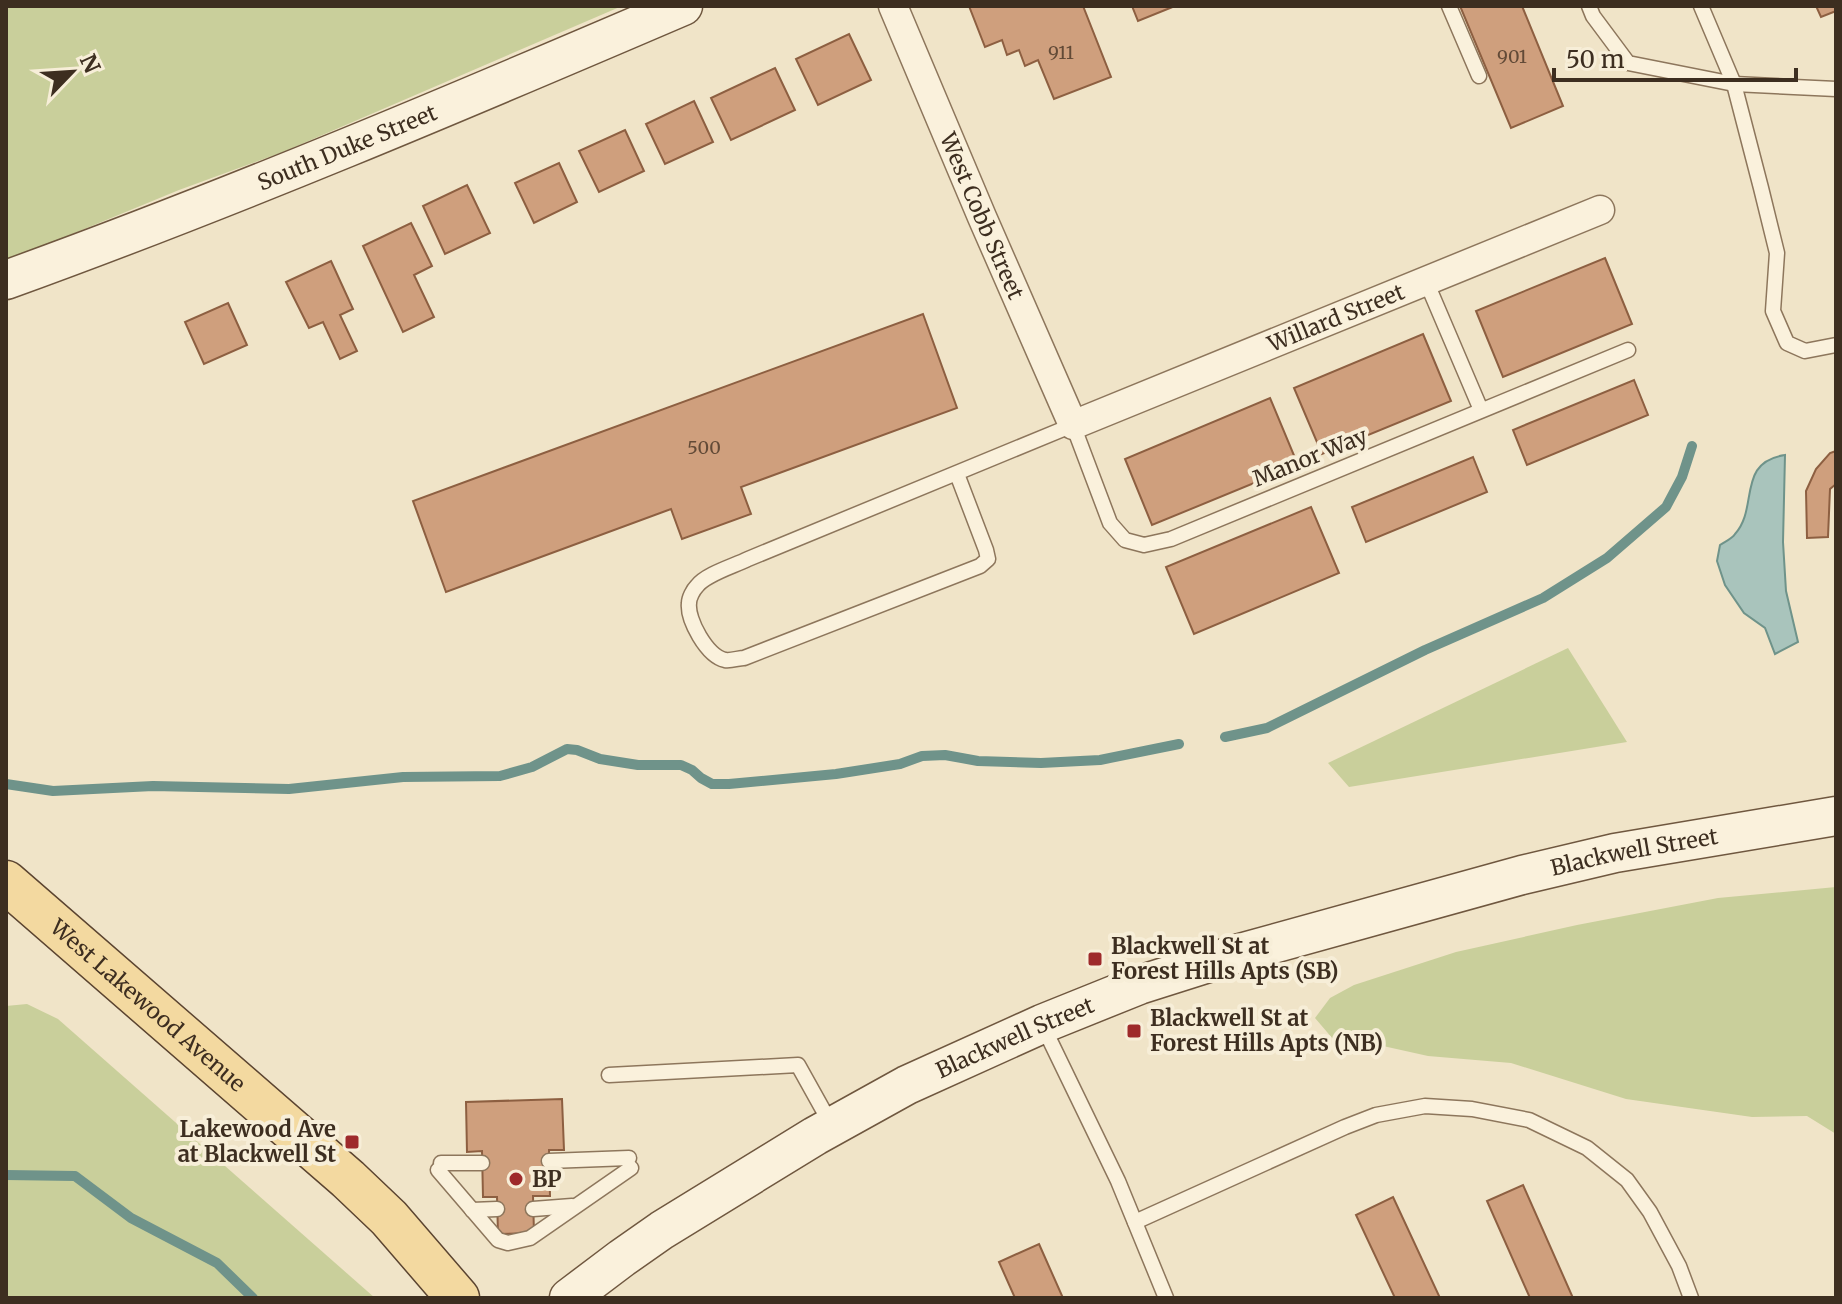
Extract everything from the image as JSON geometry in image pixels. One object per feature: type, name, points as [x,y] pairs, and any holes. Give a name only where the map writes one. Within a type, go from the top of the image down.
[{"type":"main road","name":"West Lakewood Avenue","points":[[6,882],[348,1179],[389,1218],[458,1298]]},
{"type":"street","name":"South Duke Street","points":[[6,280],[297,169],[683,6]]},
{"type":"street","name":"West Cobb Street","points":[[893,6],[1073,425]]},
{"type":"street","name":"Willard Street","points":[[1073,425],[1600,210]]},
{"type":"street","name":"Blackwell Street","points":[[569,1298],[662,1230],[832,1126],[907,1085],[1042,1024],[1139,985],[1240,953],[1522,875],[1615,853],[1836,816]]},
{"type":"lane","points":[[1449,6],[1479,76]]},
{"type":"lane","points":[[1589,6],[1628,63],[1734,84],[1836,89]]},
{"type":"lane","points":[[1701,6],[1734,84],[1777,253],[1773,311],[1787,343],[1805,351],[1836,345]]},
{"type":"lane","points":[[1426,281],[1481,410]]},
{"type":"lane","name":"Manor Way","points":[[1073,425],[1110,523],[1125,540],[1144,545],[1171,539],[1628,350]]},
{"type":"lane","points":[[957,474],[986,550],[988,559],[980,566],[744,658],[726,660],[705,646],[689,613],[689,600],[698,584],[748,559],[1073,425]]},
{"type":"lane","points":[[1042,1024],[1118,1181],[1166,1298]]},
{"type":"lane","points":[[609,1075],[798,1065],[832,1126]]},
{"type":"lane","points":[[1135,1222],[1376,1115],[1425,1106],[1472,1109],[1529,1120],[1587,1148],[1627,1180],[1650,1212],[1679,1266],[1691,1298]]},
{"type":"lane","points":[[482,1163],[439,1166],[498,1240],[508,1243],[530,1238],[630,1163],[549,1161]]},
{"type":"lane","points":[[533,1209],[575,1206]]},
{"type":"lane","points":[[472,1210],[497,1209]]},
{"type":"green space","points":[[6,6],[622,6],[283,152],[6,260]]},
{"type":"green space","points":[[1568,648],[1627,742],[1349,787],[1328,763]]},
{"type":"green space","points":[[1836,887],[1836,1134],[1807,1116],[1752,1117],[1626,1099],[1511,1063],[1428,1056],[1333,1039],[1315,1018],[1330,998],[1354,985],[1456,952],[1718,898]]},
{"type":"green space","points":[[27,1004],[58,1019],[375,1298],[6,1298],[6,1006]]},
{"type":"water","points":[[1785,455],[1783,542],[1786,591],[1798,642],[1775,654],[1765,628],[1744,613],[1725,585],[1717,561],[1720,545],[1734,536],[1742,523],[1754,476],[1770,459]]},
{"type":"building","points":[[969,6],[1083,6],[1111,77],[1054,99],[1038,60],[1025,66],[1019,50],[1007,55],[1002,40],[985,47]]},
{"type":"building","points":[[1132,6],[1175,6],[1138,21]]},
{"type":"building","points":[[1460,6],[1522,6],[1563,106],[1511,128]]},
{"type":"building","points":[[1816,6],[1836,6],[1836,11],[1821,17]]},
{"type":"building","points":[[849,34],[871,80],[818,105],[796,59]]},
{"type":"building","points":[[775,68],[795,110],[731,140],[711,98]]},
{"type":"building","points":[[694,101],[713,142],[665,164],[646,124]]},
{"type":"building","points":[[625,130],[644,171],[599,192],[579,151]]},
{"type":"building","points":[[559,163],[577,202],[534,223],[515,183]]},
{"type":"building","points":[[467,185],[490,233],[445,254],[423,206]]},
{"type":"building","points":[[411,223],[432,266],[414,275],[434,317],[403,332],[363,246]]},
{"type":"building","points":[[1605,258],[1632,324],[1503,377],[1476,311]]},
{"type":"building","points":[[331,261],[353,309],[340,315],[357,351],[340,359],[323,322],[309,328],[286,282]]},
{"type":"building","points":[[228,303],[247,345],[204,364],[185,322]]},
{"type":"building","points":[[923,314],[957,408],[741,487],[751,514],[682,539],[671,509],[446,592],[413,501]]},
{"type":"building","points":[[1423,334],[1451,401],[1322,454],[1294,388]]},
{"type":"building","points":[[1634,380],[1648,415],[1527,465],[1513,430]]},
{"type":"building","points":[[1270,398],[1298,465],[1152,525],[1125,459]]},
{"type":"building","points":[[1836,451],[1836,484],[1830,489],[1828,537],[1807,538],[1806,491],[1816,469],[1830,453]]},
{"type":"building","points":[[1473,457],[1487,492],[1366,542],[1352,507]]},
{"type":"building","points":[[1311,507],[1339,573],[1194,634],[1166,567]]},
{"type":"building","name":"BP","points":[[562,1099],[564,1150],[549,1150],[550,1196],[533,1196],[534,1233],[498,1234],[497,1197],[483,1197],[482,1151],[467,1152],[466,1102]]},
{"type":"building","points":[[1523,1185],[1573,1298],[1530,1298],[1487,1201]]},
{"type":"building","points":[[1393,1197],[1440,1298],[1395,1298],[1356,1215]]},
{"type":"building","points":[[1039,1244],[1063,1298],[1015,1298],[999,1262]]},
{"type":"waterway","points":[[1225,737],[1267,728],[1425,650],[1543,598],[1607,558],[1666,507],[1682,477],[1692,446]]},
{"type":"waterway","points":[[6,784],[53,791],[153,786],[289,789],[403,777],[500,776],[532,767],[567,749],[600,759],[638,765],[681,765],[712,784],[729,784],[836,774],[900,764],[922,756],[1041,763],[1100,760],[1179,744]]},
{"type":"waterway","points":[[6,1175],[75,1176],[131,1218],[217,1263],[253,1298]]},
{"type":"place","name":"Blackwell St at Forest Hills Apts (SB)","points":[[1095,959]]},
{"type":"place","name":"Blackwell St at Forest Hills Apts (NB)","points":[[1134,1031]]},
{"type":"place","name":"Lakewood Ave at Blackwell St","points":[[352,1142]]},
{"type":"place","name":"BP","points":[[516,1179]]}]
